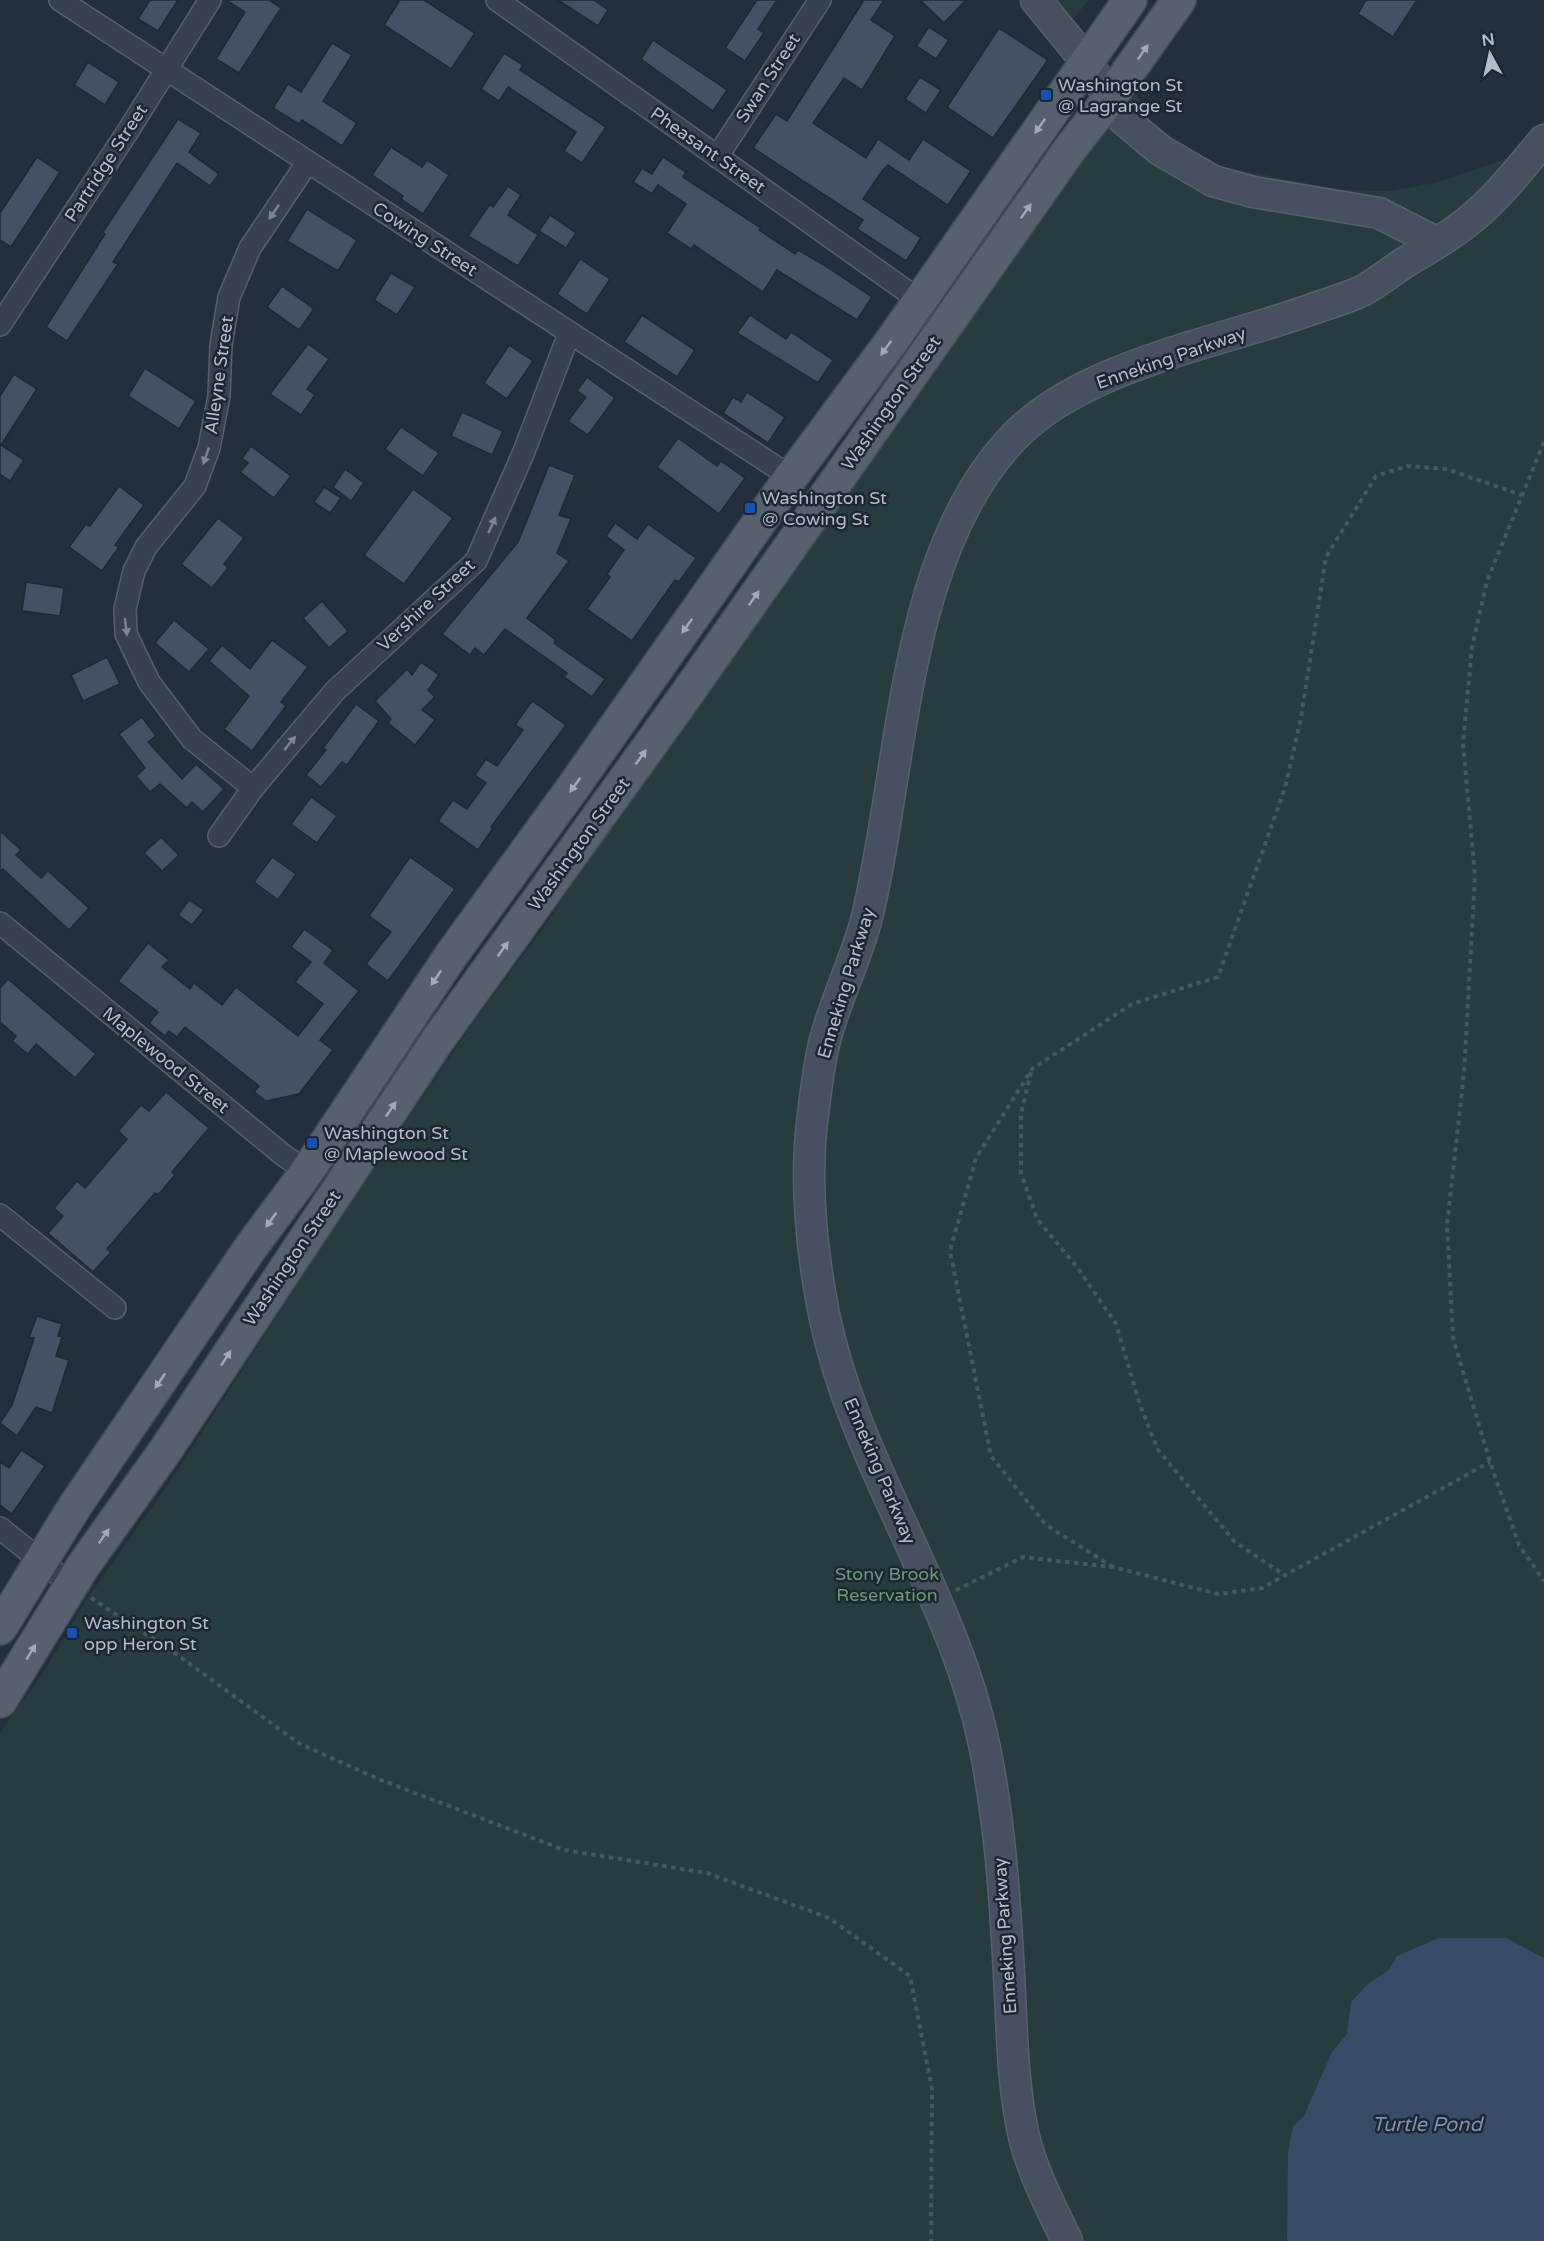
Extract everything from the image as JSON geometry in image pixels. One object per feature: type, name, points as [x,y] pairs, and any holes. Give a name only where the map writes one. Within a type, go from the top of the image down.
[{"type":"main road","points":[[1036,0],[1086,61],[1123,119],[1160,150],[1213,181],[1253,192],[1379,213],[1436,242]]},
{"type":"main road","name":"Washington Street","points":[[0,1628],[40,1560],[251,1247],[306,1173],[452,954],[574,786],[791,477],[891,342],[1130,0]]},
{"type":"main road","name":"Washington Street","points":[[0,1701],[79,1590],[165,1451],[437,1041],[679,705],[1070,148],[1110,99],[1179,0]]},
{"type":"main road","name":"Enneking Parkway","points":[[1067,2241],[1035,2173],[1024,2138],[1014,2079],[1006,1910],[985,1744],[965,1677],[936,1601],[849,1399],[825,1319],[808,1221],[812,1118],[825,1040],[864,927],[884,838],[910,679],[929,601],[955,524],[982,479],[1017,434],[1060,402],[1093,384],[1179,351],[1267,326],[1363,291],[1465,225],[1495,197],[1544,140]]},
{"type":"street","name":"Cowing Street","points":[[60,0],[791,477]]},
{"type":"street","name":"Partridge Street","points":[[0,325],[128,131],[210,0]]},
{"type":"street","name":"Swan Street","points":[[717,157],[820,0]]},
{"type":"street","name":"Pheasant Street","points":[[510,4],[717,157],[919,300]]},
{"type":"street","name":"Alleyne Street","points":[[253,788],[192,739],[149,682],[126,634],[124,609],[134,571],[146,547],[195,486],[209,448],[219,396],[221,345],[229,297],[249,248],[307,163]]},
{"type":"street","name":"Vershire Street","points":[[219,836],[253,788],[335,691],[476,561],[523,454],[569,333]]},
{"type":"street","name":"Maplewood Street","points":[[0,923],[306,1173],[335,1192]]},
{"type":"street","points":[[0,1215],[116,1308]]},
{"type":"street","points":[[0,1528],[79,1590]]},
{"type":"path","points":[[1544,442],[1488,581],[1472,646],[1463,743],[1475,876],[1464,1073],[1447,1225],[1453,1338],[1490,1461],[1519,1545],[1544,1581]]},
{"type":"path","points":[[1113,1568],[1046,1525],[992,1456],[950,1251],[976,1158],[1032,1069],[1132,1004],[1218,977],[1285,788],[1301,718],[1326,557],[1376,476],[1407,466],[1446,469],[1522,495]]},
{"type":"path","points":[[1032,1069],[1021,1114],[1021,1173],[1037,1219],[1077,1267],[1116,1324],[1140,1405],[1158,1450],[1234,1542],[1284,1575]]},
{"type":"path","points":[[936,1601],[1023,1557],[1113,1568],[1218,1594],[1262,1588],[1490,1461]]},
{"type":"path","points":[[79,1590],[176,1654],[300,1744],[381,1780],[564,1850],[707,1874],[829,1918],[910,1976],[932,2089],[932,2241]]},
{"type":"green space","points":[[1054,0],[1089,0],[1071,21]]},
{"type":"green space","name":"Stony Brook Reservation","points":[[1136,93],[1152,124],[1190,154],[1210,164],[1338,190],[1389,191],[1435,183],[1459,175],[1522,153],[1544,119],[1544,2241],[0,2241],[0,1733],[43,1673],[87,1599],[167,1486],[326,1240],[474,1021],[544,927],[663,746],[804,546],[915,400],[1042,210]]},
{"type":"water","name":"Turtle Pond","points":[[1439,1938],[1506,1938],[1544,1958],[1544,2241],[1287,2241],[1288,2152],[1293,2126],[1304,2116],[1332,2052],[1347,2034],[1351,2002],[1368,1984],[1389,1970],[1397,1956]]},
{"type":"building","points":[[150,0],[178,0],[158,31],[138,19]]},
{"type":"building","points":[[226,0],[269,0],[281,8],[239,73],[216,59],[245,12]]},
{"type":"building","points":[[400,0],[424,0],[475,33],[451,69],[384,25]]},
{"type":"building","points":[[558,0],[594,0],[608,10],[598,26]]},
{"type":"building","points":[[757,0],[777,0],[758,29],[764,33],[745,61],[725,48]]},
{"type":"building","points":[[864,0],[884,0],[871,20],[895,36],[862,90],[844,78],[813,123],[866,158],[878,139],[909,160],[923,139],[971,171],[948,205],[888,165],[882,171],[863,199],[921,238],[906,261],[857,229],[863,220],[753,148],[776,114],[787,121]]},
{"type":"building","points":[[920,0],[966,0],[944,23]]},
{"type":"building","points":[[1366,0],[1417,0],[1393,37],[1358,14]]},
{"type":"building","points":[[929,27],[949,40],[936,59],[916,46]]},
{"type":"building","points":[[999,28],[1048,60],[993,138],[947,107]]},
{"type":"building","points":[[653,40],[727,90],[713,111],[641,59]]},
{"type":"building","points":[[332,43],[352,55],[323,101],[357,123],[342,146],[302,120],[299,124],[273,108],[288,84],[301,92]]},
{"type":"building","points":[[504,53],[523,65],[520,70],[606,127],[582,163],[564,151],[576,132],[508,87],[499,101],[481,89]]},
{"type":"building","points":[[88,62],[119,82],[105,105],[74,85]]},
{"type":"building","points":[[920,77],[941,90],[926,113],[905,99]]},
{"type":"building","points":[[178,119],[201,133],[189,152],[219,174],[210,186],[177,163],[113,262],[118,264],[67,341],[46,327],[105,234],[103,232]]},
{"type":"building","points":[[391,147],[422,167],[427,160],[449,175],[423,214],[401,199],[403,196],[372,175]]},
{"type":"building","points":[[37,157],[60,172],[11,247],[0,240],[0,213]]},
{"type":"building","points":[[663,157],[686,172],[683,177],[761,228],[759,230],[795,254],[798,250],[824,265],[872,297],[857,320],[777,270],[763,292],[694,245],[691,249],[667,233],[686,204],[658,185],[652,194],[633,182],[642,168],[652,174]]},
{"type":"building","points":[[508,186],[521,195],[508,215],[538,235],[518,266],[468,236],[490,204],[493,207]]},
{"type":"building","points":[[307,209],[357,240],[338,271],[287,241]]},
{"type":"building","points":[[550,215],[576,233],[566,248],[539,231]]},
{"type":"building","points":[[580,259],[610,279],[587,314],[557,294]]},
{"type":"building","points":[[391,273],[415,287],[397,315],[374,300]]},
{"type":"building","points":[[282,286],[314,309],[299,330],[267,307]]},
{"type":"building","points":[[642,315],[695,350],[677,377],[624,342]]},
{"type":"building","points":[[750,315],[786,339],[791,332],[833,360],[818,383],[737,333]]},
{"type":"building","points":[[308,344],[329,359],[307,389],[315,395],[301,415],[270,394]]},
{"type":"building","points":[[509,345],[533,361],[507,399],[484,383]]},
{"type":"building","points":[[145,368],[196,401],[179,429],[128,396]]},
{"type":"building","points":[[14,374],[37,389],[1,445],[24,460],[10,481],[0,474],[0,396]]},
{"type":"building","points":[[587,377],[615,398],[588,435],[568,421],[586,397],[577,391]]},
{"type":"building","points":[[747,392],[785,417],[768,443],[723,413],[733,397],[741,402]]},
{"type":"building","points":[[462,412],[503,431],[492,455],[451,436]]},
{"type":"building","points":[[401,427],[439,453],[423,476],[385,449]]},
{"type":"building","points":[[678,438],[717,466],[721,461],[745,478],[719,514],[657,467]]},
{"type":"building","points":[[251,446],[291,476],[274,498],[240,472],[248,463],[242,458]]},
{"type":"building","points":[[549,465],[575,475],[559,515],[571,519],[557,553],[569,561],[527,618],[556,640],[554,643],[605,679],[592,697],[564,677],[567,673],[505,629],[484,655],[475,648],[470,655],[442,634],[518,542]]},
{"type":"building","points":[[345,469],[364,483],[351,501],[333,487]]},
{"type":"building","points":[[119,486],[144,505],[115,545],[119,547],[102,571],[69,547],[86,524],[90,526]]},
{"type":"building","points":[[324,487],[341,498],[330,513],[314,502]]},
{"type":"building","points":[[413,489],[453,518],[404,584],[364,555]]},
{"type":"building","points":[[218,518],[244,538],[224,564],[228,568],[212,588],[181,564]]},
{"type":"building","points":[[615,523],[637,539],[648,524],[696,558],[679,582],[675,580],[632,641],[587,609],[610,577],[607,574],[624,550],[606,536]]},
{"type":"building","points":[[26,582],[64,588],[60,616],[22,611]]},
{"type":"building","points":[[322,601],[348,631],[329,648],[303,618]]},
{"type":"building","points":[[174,620],[209,649],[189,672],[155,643]]},
{"type":"building","points":[[272,640],[308,667],[281,702],[286,706],[252,751],[224,729],[249,696],[209,661],[222,645],[250,669]]},
{"type":"building","points":[[107,657],[120,684],[83,701],[71,675]]},
{"type":"building","points":[[421,662],[439,675],[428,690],[435,697],[422,710],[435,720],[415,745],[388,723],[391,719],[375,701],[407,669],[412,675]]},
{"type":"building","points":[[532,701],[566,725],[491,827],[493,828],[478,850],[438,821],[453,800],[467,809],[486,783],[475,775],[486,759],[497,766],[523,730],[515,725]]},
{"type":"building","points":[[356,704],[379,721],[347,765],[342,762],[321,787],[306,775],[326,750],[323,748]]},
{"type":"building","points":[[142,717],[156,736],[148,742],[182,779],[196,764],[224,789],[203,812],[192,802],[187,808],[160,784],[150,792],[136,776],[145,768],[119,734]]},
{"type":"building","points":[[311,797],[337,816],[317,843],[291,824]]},
{"type":"building","points":[[0,831],[21,850],[16,855],[41,878],[48,871],[89,908],[69,930],[3,869],[0,872]]},
{"type":"building","points":[[161,837],[179,855],[162,871],[144,853]]},
{"type":"building","points":[[272,857],[296,874],[278,900],[254,882]]},
{"type":"building","points":[[410,857],[455,889],[388,981],[366,964],[391,932],[369,916]]},
{"type":"building","points":[[189,900],[204,910],[192,925],[178,915]]},
{"type":"building","points":[[304,929],[333,950],[324,963],[359,991],[320,1040],[333,1050],[299,1094],[266,1101],[254,1092],[259,1086],[185,1027],[177,1037],[169,1031],[165,1036],[149,1023],[158,1012],[118,981],[148,943],[169,960],[162,967],[190,989],[194,983],[222,1005],[236,987],[298,1036],[323,1004],[295,982],[311,962],[291,947]]},
{"type":"building","points":[[8,979],[96,1054],[75,1078],[36,1044],[28,1054],[12,1041],[16,1036],[0,1022],[0,988]]},
{"type":"building","points":[[166,1092],[209,1128],[172,1172],[175,1175],[158,1195],[155,1193],[107,1249],[111,1252],[93,1272],[48,1233],[63,1216],[54,1208],[77,1181],[85,1188],[127,1139],[118,1131],[141,1105],[149,1111]]},
{"type":"building","points":[[37,1316],[62,1324],[58,1336],[62,1337],[56,1356],[69,1360],[52,1413],[36,1407],[17,1436],[0,1423],[12,1405],[34,1338],[29,1337]]},
{"type":"building","points":[[21,1450],[45,1466],[12,1514],[0,1505],[0,1462],[9,1468]]},
{"type":"place","name":"Washington St @ Lagrange St","points":[[1046,95]]},
{"type":"place","name":"Washington St @ Cowing St","points":[[750,508]]},
{"type":"place","name":"Washington St @ Maplewood St","points":[[312,1143]]},
{"type":"place","name":"Washington St opp Heron St","points":[[72,1633]]}]
